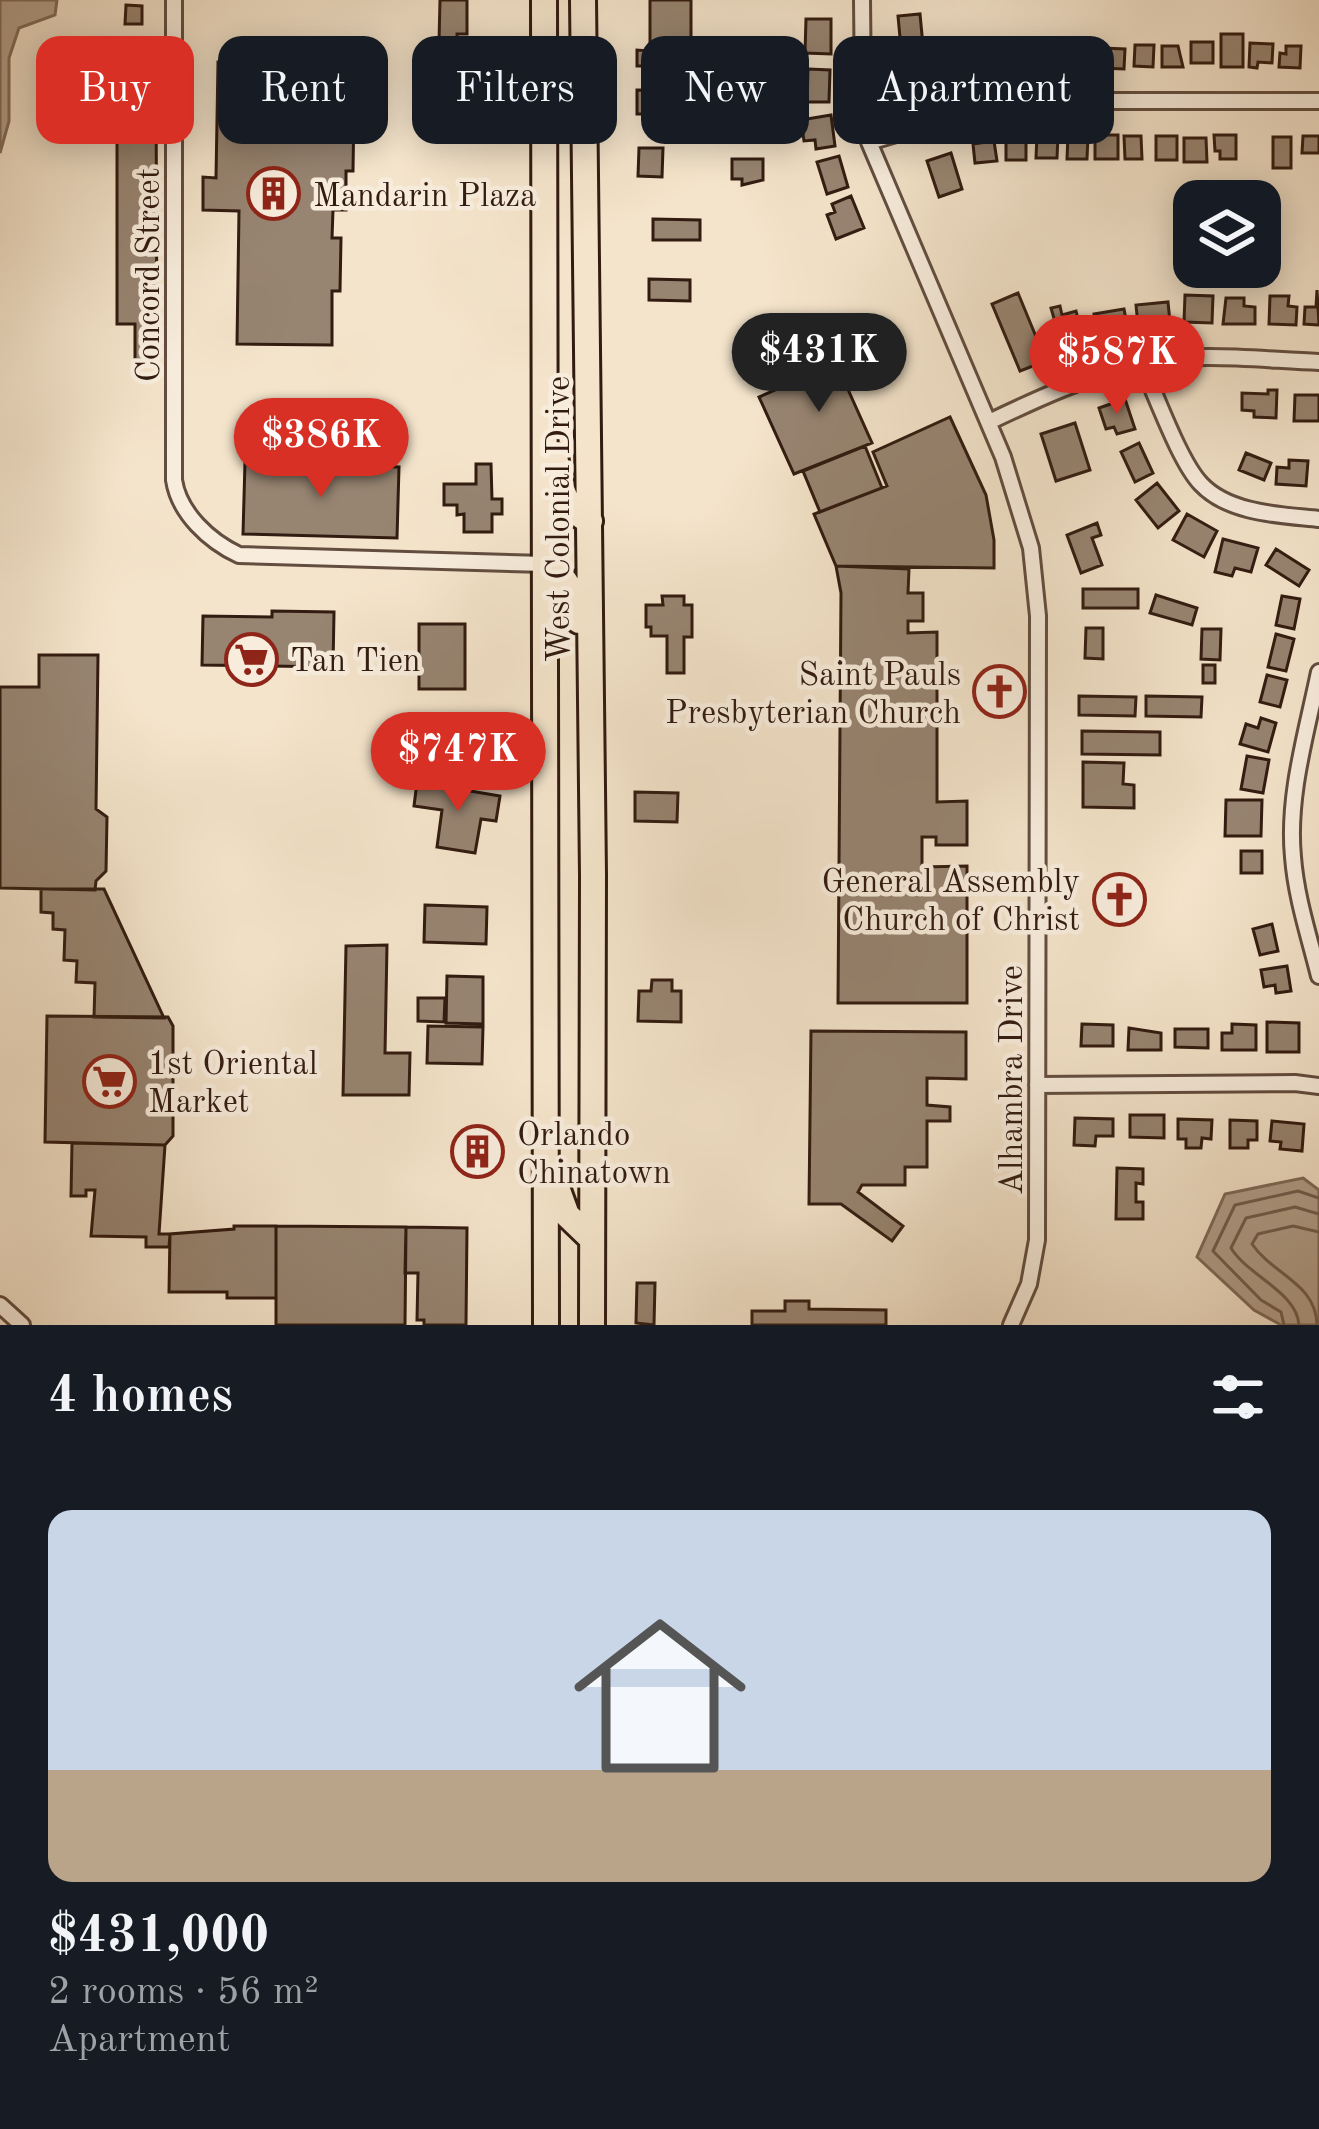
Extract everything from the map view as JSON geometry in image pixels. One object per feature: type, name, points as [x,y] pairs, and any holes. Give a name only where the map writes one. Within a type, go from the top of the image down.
[{"type":"highway","points":[[530,0],[545,31]]},
{"type":"highway","name":"West Colonial Drive","points":[[544,0],[546,1325]]},
{"type":"highway","name":"West Colonial Drive","points":[[584,0],[592,1325]]},
{"type":"highway","points":[[543,388],[562,491],[571,509],[590,521]]},
{"type":"highway","points":[[545,563],[565,579],[575,596],[591,695]]},
{"type":"highway","points":[[548,902],[592,900]]},
{"type":"highway","points":[[547,1135],[556,1188],[567,1215],[592,1239]]},
{"type":"street","name":"Concord Street","points":[[174,0],[177,500],[210,536],[239,555],[545,563]]},
{"type":"street","name":"Alhambra Drive","points":[[862,0],[862,36]]},
{"type":"street","points":[[1114,100],[1319,101]]},
{"type":"street","name":"Alhambra Drive","points":[[870,144],[989,422],[1028,535],[1038,616],[1036,1240],[1029,1284],[1013,1325]]},
{"type":"street","points":[[989,422],[1064,388],[1142,363],[1319,362]]},
{"type":"street","points":[[1142,363],[1201,485],[1228,502],[1265,514],[1319,519]]},
{"type":"street","points":[[1319,672],[1295,800],[1292,851],[1296,887],[1319,976]]},
{"type":"street","points":[[1037,1085],[1319,1086]]},
{"type":"street","points":[[0,1305],[22,1325]]},
{"type":"water","points":[[0,0],[57,0],[55,15],[19,28],[9,58],[9,121],[0,153]]},
{"type":"water","points":[[1303,1178],[1319,1190],[1319,1325],[1281,1325],[1254,1310],[1197,1257],[1225,1194]]},
{"type":"building","points":[[440,0],[467,0],[467,34],[439,36]]},
{"type":"building","points":[[650,0],[691,0],[691,36],[650,36]]},
{"type":"building","points":[[126,5],[142,6],[142,24],[125,24]]},
{"type":"building","points":[[920,14],[922,36],[900,36],[898,16]]},
{"type":"building","points":[[806,19],[831,19],[831,54],[809,53]]},
{"type":"building","points":[[1221,34],[1243,34],[1243,67],[1221,67]]},
{"type":"building","points":[[1191,42],[1213,42],[1213,63],[1191,63]]},
{"type":"building","points":[[1250,43],[1273,44],[1272,63],[1249,67]]},
{"type":"building","points":[[1135,45],[1154,45],[1153,67],[1134,66]]},
{"type":"building","points":[[1162,46],[1178,46],[1183,67],[1162,67]]},
{"type":"building","points":[[1286,46],[1301,46],[1300,68],[1279,67]]},
{"type":"building","points":[[1114,49],[1125,49],[1124,69],[1114,69]]},
{"type":"building","name":"Mandarin Plaza","points":[[218,62],[218,144],[353,144],[353,171],[346,171],[346,210],[333,210],[332,238],[341,238],[340,291],[332,291],[332,345],[237,344],[239,211],[203,210],[203,177],[216,178]]},
{"type":"building","points":[[809,69],[830,70],[829,102],[809,102]]},
{"type":"building","points":[[637,90],[641,90],[641,114],[637,114]]},
{"type":"building","points":[[831,115],[835,146],[816,149],[815,140],[809,141],[809,119]]},
{"type":"building","points":[[1114,135],[1118,135],[1118,159],[1095,159],[1095,144],[1114,144]]},
{"type":"building","points":[[1214,135],[1236,135],[1236,159],[1220,159]]},
{"type":"building","points":[[1124,136],[1141,136],[1142,159],[1125,159]]},
{"type":"building","points":[[1156,136],[1177,136],[1177,160],[1156,160]]},
{"type":"building","points":[[1303,136],[1319,136],[1319,153],[1302,153]]},
{"type":"building","points":[[1273,137],[1291,137],[1291,168],[1273,168]]},
{"type":"building","points":[[1184,138],[1206,138],[1207,162],[1184,162]]},
{"type":"building","points":[[117,144],[156,144],[157,360],[135,360],[135,324],[117,324]]},
{"type":"building","points":[[973,144],[994,144],[997,161],[975,163]]},
{"type":"building","points":[[1006,144],[1026,144],[1026,160],[1006,160]]},
{"type":"building","points":[[1037,144],[1058,144],[1057,158],[1036,158]]},
{"type":"building","points":[[1068,144],[1088,144],[1087,159],[1067,159]]},
{"type":"building","points":[[639,148],[663,148],[662,177],[638,176]]},
{"type":"building","points":[[951,153],[962,189],[939,197],[927,161]]},
{"type":"building","points":[[839,156],[848,187],[827,194],[817,162]]},
{"type":"building","points":[[732,159],[763,159],[763,180],[742,185],[742,179],[732,179]]},
{"type":"building","points":[[851,196],[864,228],[836,239],[827,215],[835,212],[832,204]]},
{"type":"building","points":[[653,219],[700,220],[700,240],[653,240]]},
{"type":"building","points":[[649,279],[690,280],[690,301],[649,300]]},
{"type":"building","points":[[1317,290],[1319,325],[1304,324],[1305,307],[1316,307]]},
{"type":"building","points":[[1018,293],[1046,361],[1020,371],[992,304]]},
{"type":"building","points":[[1185,295],[1213,296],[1212,323],[1184,322]]},
{"type":"building","points":[[1270,296],[1289,296],[1288,306],[1297,307],[1296,325],[1269,324]]},
{"type":"building","points":[[1226,298],[1244,298],[1244,306],[1255,307],[1255,324],[1223,324]]},
{"type":"building","points":[[1168,302],[1170,322],[1138,325],[1136,305]]},
{"type":"building","points":[[1060,306],[1062,315],[1076,311],[1085,344],[1056,353],[1050,334],[1058,332],[1051,308]]},
{"type":"building","points":[[1124,309],[1128,330],[1098,335],[1094,314]]},
{"type":"building","points":[[863,352],[872,373],[846,385],[872,443],[794,474],[759,397]]},
{"type":"building","points":[[1268,390],[1277,390],[1276,418],[1254,417],[1254,411],[1242,410],[1242,393],[1268,394]]},
{"type":"building","points":[[1295,395],[1319,395],[1319,421],[1294,421]]},
{"type":"building","points":[[1125,399],[1135,429],[1117,434],[1114,427],[1106,429],[1099,408]]},
{"type":"building","points":[[950,417],[986,495],[994,568],[836,566],[814,514],[887,486],[873,452]]},
{"type":"building","points":[[1075,423],[1090,470],[1056,481],[1041,434]]},
{"type":"building","points":[[1139,443],[1153,473],[1135,482],[1121,452]]},
{"type":"building","points":[[865,446],[882,488],[820,512],[803,471]]},
{"type":"building","points":[[1246,453],[1271,463],[1264,480],[1239,470]]},
{"type":"building","points":[[1289,460],[1308,461],[1306,486],[1276,484],[1277,467],[1289,468]]},
{"type":"building","points":[[245,462],[399,467],[397,538],[243,534]]},
{"type":"building","points":[[476,464],[491,464],[492,499],[502,499],[502,514],[492,514],[492,532],[464,532],[464,514],[457,515],[457,505],[444,505],[444,484],[476,484]]},
{"type":"building","points":[[1157,483],[1179,511],[1158,528],[1136,500]]},
{"type":"building","points":[[1187,514],[1217,531],[1204,557],[1173,540]]},
{"type":"building","points":[[1097,523],[1101,535],[1092,538],[1102,565],[1081,573],[1067,535]]},
{"type":"building","points":[[1223,539],[1258,548],[1251,572],[1235,568],[1232,576],[1215,572]]},
{"type":"building","points":[[1276,549],[1309,570],[1299,586],[1266,565]]},
{"type":"building","points":[[836,566],[909,569],[908,593],[923,593],[923,621],[908,621],[908,633],[937,632],[937,802],[967,801],[967,845],[936,845],[936,837],[922,837],[922,867],[967,866],[967,1003],[838,1003],[841,593]]},
{"type":"building","points":[[1083,589],[1138,589],[1138,608],[1083,608]]},
{"type":"building","points":[[1156,595],[1197,608],[1192,625],[1150,613]]},
{"type":"building","points":[[662,596],[684,596],[684,605],[692,605],[692,637],[684,637],[684,673],[667,673],[667,636],[651,636],[651,627],[646,627],[646,605],[663,605]]},
{"type":"building","points":[[1282,596],[1300,599],[1294,629],[1276,625]]},
{"type":"building","points":[[272,611],[334,612],[333,667],[202,665],[203,616],[272,617]]},
{"type":"building","points":[[419,624],[465,624],[465,689],[419,689]]},
{"type":"building","points":[[1086,628],[1103,628],[1103,659],[1085,658]]},
{"type":"building","points":[[1202,629],[1221,629],[1220,660],[1201,659]]},
{"type":"building","points":[[1276,634],[1294,639],[1286,671],[1268,667]]},
{"type":"building","points":[[39,655],[98,655],[96,809],[107,817],[106,871],[96,881],[95,890],[0,888],[0,687],[39,687]]},
{"type":"building","points":[[1203,665],[1215,665],[1215,683],[1203,683]]},
{"type":"building","points":[[1267,675],[1287,680],[1280,707],[1260,702]]},
{"type":"building","points":[[1079,696],[1136,697],[1135,716],[1079,715]]},
{"type":"building","points":[[1146,696],[1202,697],[1201,717],[1146,716]]},
{"type":"building","points":[[1261,718],[1276,723],[1268,752],[1240,744],[1246,724],[1258,728]]},
{"type":"building","points":[[1082,731],[1160,732],[1160,755],[1082,754]]},
{"type":"building","points":[[1247,756],[1269,760],[1263,793],[1241,789]]},
{"type":"building","points":[[1083,762],[1124,763],[1123,784],[1134,785],[1134,808],[1083,807]]},
{"type":"building","points":[[417,782],[500,796],[496,821],[481,819],[475,853],[437,847],[442,810],[414,806]]},
{"type":"building","points":[[635,792],[678,793],[677,822],[635,821]]},
{"type":"building","points":[[1226,800],[1262,800],[1261,836],[1225,836]]},
{"type":"building","points":[[1241,851],[1262,851],[1262,873],[1241,873]]},
{"type":"building","points":[[41,889],[104,889],[164,1018],[94,1017],[95,983],[76,982],[77,961],[64,960],[65,930],[53,929],[53,913],[41,912]]},
{"type":"building","points":[[425,905],[487,907],[486,944],[424,942]]},
{"type":"building","points":[[1272,924],[1278,951],[1260,955],[1253,929]]},
{"type":"building","points":[[387,945],[385,1053],[410,1053],[409,1095],[343,1095],[346,946]]},
{"type":"building","points":[[1287,966],[1291,991],[1276,993],[1275,985],[1264,987],[1261,970]]},
{"type":"building","points":[[447,976],[483,977],[483,1024],[446,1023]]},
{"type":"building","points":[[652,980],[672,980],[672,991],[681,991],[681,1022],[638,1021],[639,991],[651,991]]},
{"type":"building","points":[[418,998],[445,998],[444,1022],[418,1021]]},
{"type":"building","name":"1st Oriental Market","points":[[47,1016],[168,1017],[173,1026],[173,1136],[165,1145],[45,1142]]},
{"type":"building","points":[[1267,1022],[1299,1023],[1299,1052],[1267,1052]]},
{"type":"building","points":[[1082,1024],[1113,1025],[1113,1046],[1081,1046]]},
{"type":"building","points":[[1232,1024],[1256,1025],[1256,1050],[1222,1050],[1222,1033],[1232,1033]]},
{"type":"building","points":[[428,1026],[483,1027],[482,1064],[427,1063]]},
{"type":"building","points":[[1129,1028],[1161,1033],[1161,1050],[1128,1050]]},
{"type":"building","points":[[1175,1029],[1208,1029],[1208,1048],[1175,1047]]},
{"type":"building","points":[[811,1031],[966,1032],[966,1079],[927,1078],[927,1105],[950,1107],[950,1121],[927,1121],[927,1167],[905,1167],[905,1185],[862,1185],[858,1192],[903,1226],[892,1241],[841,1204],[809,1204]]},
{"type":"building","points":[[1130,1115],[1164,1115],[1164,1138],[1130,1137]]},
{"type":"building","points":[[1075,1118],[1113,1119],[1113,1136],[1096,1136],[1095,1146],[1074,1145]]},
{"type":"building","points":[[1178,1119],[1212,1120],[1211,1139],[1202,1138],[1201,1148],[1186,1148],[1186,1139],[1178,1139]]},
{"type":"building","points":[[1230,1120],[1257,1121],[1257,1140],[1248,1140],[1248,1148],[1230,1148]]},
{"type":"building","points":[[1272,1121],[1304,1124],[1302,1151],[1280,1149],[1281,1142],[1270,1141]]},
{"type":"building","name":"Orlando Chinatown","points":[[475,1135],[481,1141],[479,1169],[474,1169]]},
{"type":"building","points":[[72,1143],[165,1145],[159,1234],[170,1234],[169,1247],[146,1247],[146,1237],[91,1236],[95,1190],[86,1190],[86,1196],[71,1196]]},
{"type":"building","points":[[1117,1168],[1143,1169],[1143,1184],[1136,1183],[1136,1202],[1143,1202],[1143,1219],[1116,1219]]},
{"type":"building","points":[[276,1226],[276,1298],[169,1292],[170,1234]]},
{"type":"building","points":[[276,1226],[406,1227],[405,1325],[276,1325]]},
{"type":"building","points":[[406,1227],[467,1228],[466,1325],[424,1325],[424,1320],[417,1320],[418,1273],[405,1273]]},
{"type":"building","points":[[637,1283],[655,1283],[654,1325],[636,1323]]},
{"type":"building","points":[[785,1301],[809,1301],[809,1309],[886,1310],[886,1325],[752,1325],[752,1311],[785,1311]]},
{"type":"place","name":"Mandarin Plaza","points":[[274,194]]},
{"type":"place","name":"Tan Tien","points":[[251,659]]},
{"type":"place","name":"Saint Pauls Presbyterian Church","points":[[1000,692]]},
{"type":"place","name":"General Assembly Church of Christ","points":[[1119,899]]},
{"type":"place","name":"1st Oriental Market","points":[[109,1081]]},
{"type":"place","name":"Orlando Chinatown","points":[[478,1152]]}]
